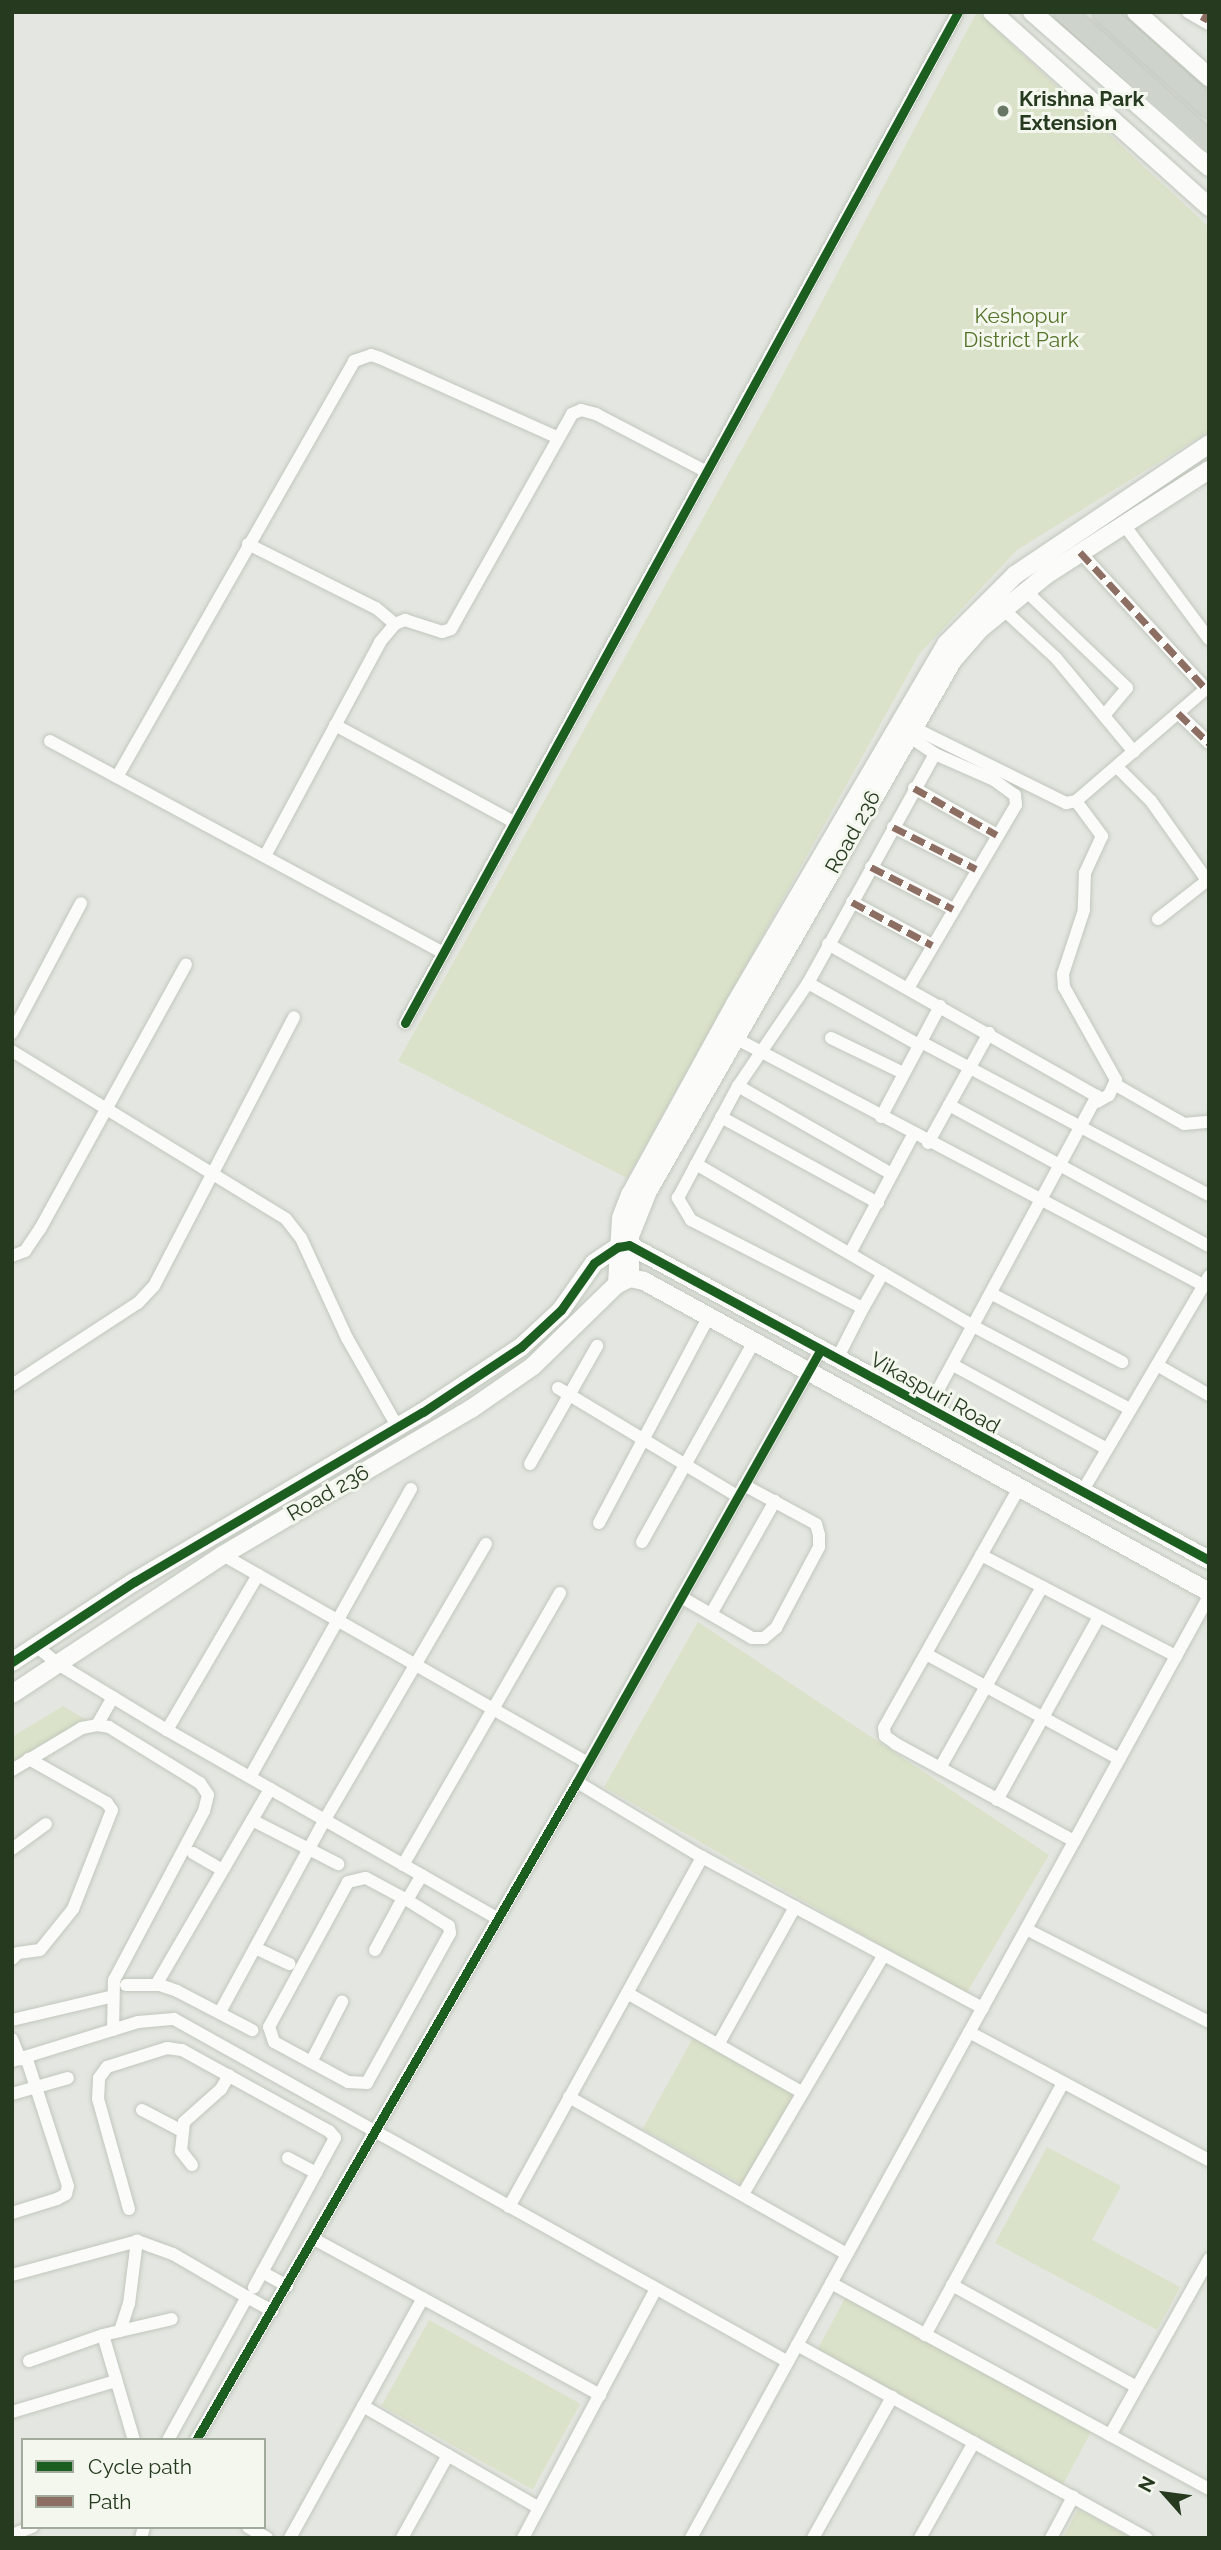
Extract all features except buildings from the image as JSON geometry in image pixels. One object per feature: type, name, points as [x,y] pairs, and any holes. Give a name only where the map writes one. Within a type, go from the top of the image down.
[{"type":"main road","points":[[1065,12],[1209,142]]},
{"type":"main road","points":[[1102,12],[1209,107]]},
{"type":"street","points":[[405,1023],[958,12]]},
{"type":"street","points":[[992,12],[1209,207]]},
{"type":"street","points":[[1032,12],[1209,167]]},
{"type":"street","points":[[1136,12],[1209,77]]},
{"type":"street","points":[[1188,12],[1207,19]]},
{"type":"street","points":[[117,777],[347,369],[363,357],[380,358],[557,437]]},
{"type":"street","points":[[265,856],[380,642],[395,624],[413,620],[442,632],[451,629],[572,414],[588,411],[705,471]]},
{"type":"street","points":[[12,1662],[134,1581],[397,1426],[521,1347],[561,1310],[594,1263],[623,1246],[621,1218],[637,1183],[921,681],[946,644],[989,597],[1070,534],[1209,444]]},
{"type":"street","name":"Road 236","points":[[12,1694],[223,1555],[523,1373],[631,1281],[623,1246],[648,1191],[953,660],[1003,609],[1026,591],[1080,552],[1204,476]]},
{"type":"street","points":[[1125,526],[1209,639]]},
{"type":"street","points":[[910,731],[1052,799],[1076,801],[1207,688],[1080,552],[1070,534]]},
{"type":"street","points":[[248,544],[376,608],[395,624]]},
{"type":"street","points":[[1026,591],[1127,688],[1105,714]]},
{"type":"street","points":[[1003,609],[1105,714],[1134,752]]},
{"type":"street","points":[[1178,713],[1209,743]]},
{"type":"street","points":[[335,725],[514,822]]},
{"type":"street","points":[[908,988],[1016,805],[1014,795],[994,780],[935,754],[910,731]]},
{"type":"street","points":[[50,741],[443,953]]},
{"type":"street","points":[[863,1308],[691,1220],[678,1198],[738,1086],[763,1053],[808,983],[935,754]]},
{"type":"street","points":[[1116,767],[1151,801],[1208,879],[1158,919]]},
{"type":"street","points":[[914,788],[997,835]]},
{"type":"street","points":[[1076,801],[1102,836],[1082,883],[1084,910],[1064,963],[1064,987],[1107,1061],[1116,1085],[1184,1124],[1209,1122]]},
{"type":"street","points":[[893,827],[976,869]]},
{"type":"street","points":[[871,867],[953,909]]},
{"type":"street","points":[[852,902],[932,946]]},
{"type":"street","points":[[12,1033],[81,903]]},
{"type":"street","points":[[828,944],[1093,1091],[1097,1102]]},
{"type":"street","points":[[12,1256],[25,1251],[40,1229],[105,1107],[186,965]]},
{"type":"street","points":[[808,983],[1209,1195]]},
{"type":"street","points":[[881,1117],[940,1006]]},
{"type":"street","points":[[12,1385],[138,1303],[163,1269],[293,1017]]},
{"type":"street","points":[[929,1143],[989,1033]]},
{"type":"street","points":[[736,1038],[913,1135],[1206,1281],[1083,1492]]},
{"type":"street","points":[[831,1038],[903,1073]]},
{"type":"street","points":[[12,1051],[266,1204],[301,1238],[347,1338],[397,1426]]},
{"type":"street","points":[[928,1409],[1097,1102],[1116,1085]]},
{"type":"street","points":[[738,1086],[890,1173]]},
{"type":"street","points":[[949,1105],[1209,1247]]},
{"type":"street","points":[[721,1118],[878,1203]]},
{"type":"street","points":[[850,1253],[878,1203],[890,1173],[913,1135]]},
{"type":"street","points":[[696,1164],[973,1326],[1130,1409]]},
{"type":"street","name":"Vikaspuri Road","points":[[623,1246],[647,1252],[820,1350],[1209,1560]]},
{"type":"street","points":[[837,1359],[883,1273]]},
{"type":"street","name":"Vikaspuri Road","points":[[631,1281],[708,1318],[1209,1594]]},
{"type":"street","points":[[992,1294],[1122,1362]]},
{"type":"street","points":[[598,1523],[708,1318]]},
{"type":"street","points":[[642,1542],[753,1343]]},
{"type":"street","points":[[530,1464],[563,1392],[597,1346]]},
{"type":"street","points":[[197,2438],[577,1782],[820,1350]]},
{"type":"street","points":[[953,1365],[1107,1449]]},
{"type":"street","points":[[1157,1365],[1209,1395]]},
{"type":"street","points":[[563,1392],[684,1465],[740,1491],[775,1501],[816,1524],[819,1547],[776,1628],[764,1638],[752,1637],[681,1597]]},
{"type":"street","points":[[1019,1488],[884,1728],[885,1736],[1074,1841]]},
{"type":"street","points":[[250,1777],[411,1489]]},
{"type":"street","points":[[711,1614],[775,1501]]},
{"type":"street","points":[[220,2012],[324,1821],[486,1544]]},
{"type":"street","points":[[223,1555],[587,1763]]},
{"type":"street","points":[[981,1555],[1176,1656]]},
{"type":"street","points":[[167,1730],[258,1575]]},
{"type":"street","points":[[940,1768],[1042,1587]]},
{"type":"street","points":[[403,1865],[560,1593]]},
{"type":"street","points":[[691,2538],[1209,1594]]},
{"type":"street","points":[[997,1800],[1099,1617]]},
{"type":"street","points":[[36,1646],[58,1664],[167,1730],[496,1918]]},
{"type":"street","points":[[926,1654],[1119,1759]]},
{"type":"street","points":[[97,1725],[113,1697]]},
{"type":"street","points":[[12,1770],[82,1727],[97,1725],[110,1727],[200,1783],[208,1795],[204,1811],[120,1966],[110,1997],[113,2030]]},
{"type":"street","points":[[12,1959],[27,1950],[40,1950],[73,1909],[112,1811],[107,1803],[29,1759]]},
{"type":"street","points":[[577,1782],[702,1857],[983,2008]]},
{"type":"street","points":[[156,1985],[270,1789]]},
{"type":"street","points":[[252,1820],[338,1864]]},
{"type":"street","points":[[12,1849],[46,1824]]},
{"type":"street","points":[[193,1853],[223,1870]]},
{"type":"street","points":[[509,2207],[702,1857]]},
{"type":"street","points":[[375,1950],[422,1875]]},
{"type":"street","points":[[366,1878],[405,1899],[449,1926],[450,1933],[377,2069],[359,2085],[274,2042],[269,2026],[348,1882],[366,1878]]},
{"type":"street","points":[[719,2043],[795,1907]]},
{"type":"street","points":[[1026,1928],[1209,2022]]},
{"type":"street","points":[[255,1948],[290,1964]]},
{"type":"street","points":[[743,2194],[884,1955]]},
{"type":"street","points":[[126,1985],[156,1985],[220,2012],[252,2030]]},
{"type":"street","points":[[627,1993],[803,2093]]},
{"type":"street","points":[[12,2020],[110,1997]]},
{"type":"street","points":[[311,2062],[342,2002]]},
{"type":"street","points":[[19,2059],[151,2019],[174,2018],[788,2362]]},
{"type":"street","points":[[969,2032],[1209,2160]]},
{"type":"street","points":[[12,2039],[19,2059],[36,2087],[68,2186],[66,2194],[57,2199],[12,2213]]},
{"type":"street","points":[[130,2209],[98,2099],[99,2078],[107,2067],[167,2048],[182,2050],[335,2135],[169,2438]]},
{"type":"street","points":[[192,2165],[181,2151],[184,2122],[221,2090],[236,2052]]},
{"type":"street","points":[[12,2094],[68,2078]]},
{"type":"street","points":[[925,2335],[1063,2082]]},
{"type":"street","points":[[569,2097],[847,2254]]},
{"type":"street","points":[[142,2110],[182,2131]]},
{"type":"street","points":[[288,2158],[316,2173]]},
{"type":"street","points":[[314,2239],[600,2395]]},
{"type":"street","points":[[12,2275],[137,2241],[173,2254],[250,2292],[272,2311]]},
{"type":"street","points":[[120,2331],[129,2304],[137,2241]]},
{"type":"street","points":[[1110,2435],[1209,2259]]},
{"type":"street","points":[[262,2272],[287,2286]]},
{"type":"street","points":[[831,2283],[1209,2489]]},
{"type":"street","points":[[952,2285],[1137,2388]]},
{"type":"street","points":[[523,2538],[656,2289]]},
{"type":"street","points":[[290,2538],[423,2298]]},
{"type":"street","points":[[29,2361],[103,2334],[172,2319]]},
{"type":"street","points":[[103,2334],[133,2438]]},
{"type":"street","points":[[797,2345],[1146,2538]]},
{"type":"street","points":[[12,2412],[116,2381]]},
{"type":"street","points":[[813,2538],[892,2397]]},
{"type":"street","points":[[363,2406],[539,2508]]},
{"type":"street","points":[[920,2538],[974,2442]]},
{"type":"street","points":[[402,2538],[447,2455]]},
{"type":"street","points":[[1051,2538],[1073,2497]]},
{"type":"street","points":[[251,2529],[267,2538]]},
{"type":"green space","name":"Keshopur District Park","points":[[977,12],[1209,227],[1209,431],[1017,550],[920,653],[627,1178],[398,1061],[765,408]]},
{"type":"green space","points":[[698,1622],[1049,1855],[966,1994],[604,1787]]},
{"type":"green space","points":[[63,1706],[96,1726],[12,1778],[12,1737]]},
{"type":"green space","points":[[693,2038],[798,2096],[748,2187],[643,2129]]},
{"type":"green space","points":[[1047,2147],[1121,2186],[1092,2240],[1180,2287],[1157,2330],[995,2243]]},
{"type":"green space","points":[[845,2298],[1092,2429],[1061,2488],[814,2356]]},
{"type":"green space","points":[[429,2320],[580,2404],[533,2490],[381,2406]]},
{"type":"green space","points":[[1078,2509],[1131,2538],[1063,2538]]},
{"type":"marked path","points":[[1203,21],[1208,12]]},
{"type":"marked path","points":[[1080,552],[1206,689]]},
{"type":"marked path","points":[[1178,713],[1209,743]]},
{"type":"marked path","points":[[914,788],[997,835]]},
{"type":"marked path","points":[[893,827],[976,869]]},
{"type":"marked path","points":[[871,867],[953,909]]},
{"type":"marked path","points":[[852,902],[932,945]]},
{"type":"cycle path","points":[[405,1023],[958,12]]},
{"type":"cycle path","points":[[12,1662],[134,1582],[423,1412],[521,1347],[561,1310],[594,1263],[618,1247],[629,1245],[1209,1560]]},
{"type":"cycle path","points":[[197,2438],[577,1782],[820,1350]]},
{"type":"place","name":"Krishna Park Extension","points":[[1003,111]]}]
